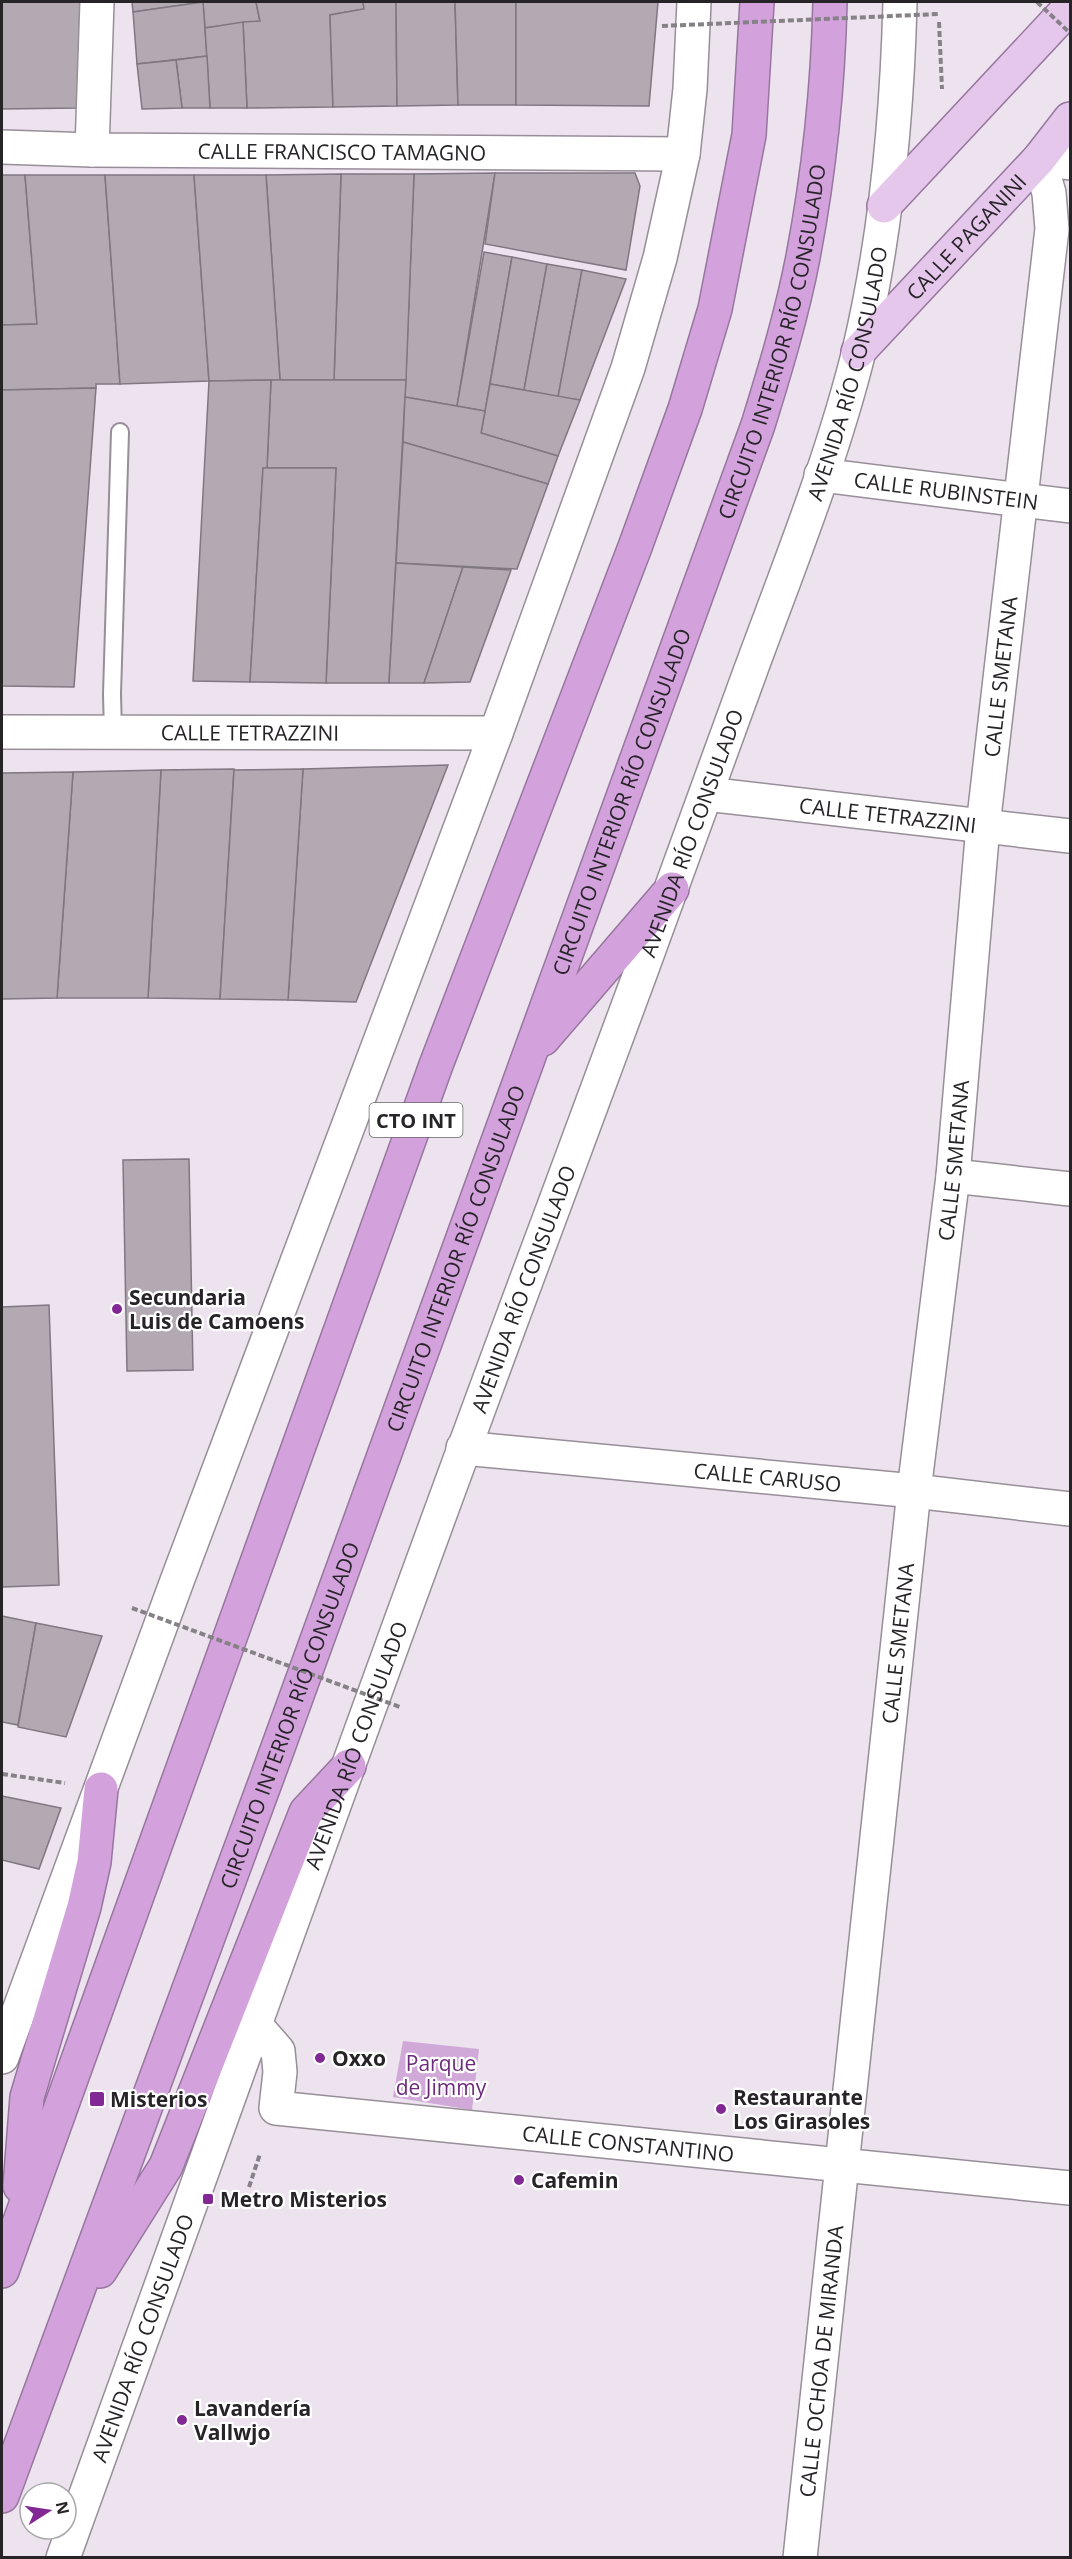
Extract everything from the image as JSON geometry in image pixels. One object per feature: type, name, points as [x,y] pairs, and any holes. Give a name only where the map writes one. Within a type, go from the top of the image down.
[{"type":"highway","name":"CTO INT","points":[[2,2271],[436,1065],[685,409],[715,309],[749,135],[757,2]]},
{"type":"highway","name":"CIRCUITO INTERIOR RÍO CONSULADO","points":[[2,2496],[758,425],[784,341],[803,258],[816,173],[829,60],[830,2]]},
{"type":"highway","points":[[530,1054],[672,889]]},
{"type":"highway","points":[[64,2329],[166,2166],[306,1812],[350,1766]]},
{"type":"highway","points":[[17,2227],[27,2097],[84,1907],[94,1862],[101,1789]]},
{"type":"main road","points":[[884,206],[1071,7]]},
{"type":"main road","name":"CALLE PAGANINI","points":[[858,352],[1039,159],[1071,119]]},
{"type":"street","points":[[92,150],[97,2]]},
{"type":"street","name":"CTO INT","points":[[2,2057],[177,1581],[496,733],[628,368],[660,258],[683,154],[690,89],[694,2]]},
{"type":"street","name":"AVENIDA RÍO CONSULADO","points":[[63,2558],[464,1449],[672,889],[822,476],[858,352],[884,206],[897,95],[900,2]]},
{"type":"street","name":"CALLE FRANCISCO TAMAGNO","points":[[2,147],[92,150],[683,154]]},
{"type":"street","points":[[1039,159],[1071,163]]},
{"type":"street","name":"CALLE SMETANA","points":[[842,2164],[915,1491],[953,1176],[983,826],[1052,229],[1049,193],[1039,159]]},
{"type":"street","name":"CALLE RUBINSTEIN","points":[[822,476],[1071,506]]},
{"type":"street","name":"CALLE TETRAZZINI","points":[[2,732],[496,733]]},
{"type":"street","name":"CALLE TETRAZZINI","points":[[706,794],[1071,836]]},
{"type":"street","points":[[953,1176],[1071,1189]]},
{"type":"street","name":"CALLE CARUSO","points":[[464,1449],[915,1491],[1071,1509]]},
{"type":"street","name":"CALLE CONSTANTINO","points":[[255,2029],[257,2027],[278,2051],[280,2073],[276,2108],[1071,2188]]},
{"type":"street","name":"CALLE OCHOA DE MIRANDA","points":[[800,2558],[842,2164]]},
{"type":"lane","points":[[113,732],[112,694],[120,432]]},
{"type":"path","points":[[1037,2],[1071,33]]},
{"type":"path","points":[[662,26],[939,14],[942,94]]},
{"type":"path","points":[[132,1608],[400,1707]]},
{"type":"path","points":[[2,1774],[101,1789]]},
{"type":"path","points":[[249,2187],[260,2154]]},
{"type":"green space","name":"Parque de Jimmy","points":[[403,2041],[479,2049],[472,2110],[393,2097]]},
{"type":"building","points":[[2,2],[80,2],[78,108],[2,109]]},
{"type":"building","points":[[132,2],[203,2],[133,12]]},
{"type":"building","points":[[203,2],[256,2],[260,21],[205,28]]},
{"type":"building","points":[[203,2],[207,56],[137,64],[133,12]]},
{"type":"building","points":[[256,2],[363,2],[364,9],[330,15],[333,107],[247,108],[243,22],[260,21]]},
{"type":"building","points":[[363,2],[396,2],[397,106],[333,107],[330,15],[364,9]]},
{"type":"building","points":[[396,2],[455,2],[458,105],[397,106]]},
{"type":"building","points":[[455,2],[516,2],[516,105],[458,105]]},
{"type":"building","points":[[516,2],[658,2],[649,106],[516,105]]},
{"type":"building","points":[[243,22],[247,108],[210,108],[205,28]]},
{"type":"building","points":[[207,56],[210,108],[182,108],[176,60]]},
{"type":"building","points":[[176,60],[182,108],[142,109],[137,64]]},
{"type":"building","points":[[495,173],[457,406],[405,397],[414,174]]},
{"type":"building","points":[[495,173],[635,173],[640,186],[626,270],[485,244]]},
{"type":"building","points":[[341,174],[414,174],[406,380],[334,380]]},
{"type":"building","points":[[341,174],[334,380],[280,380],[266,175]]},
{"type":"building","points":[[2,175],[25,175],[37,324],[2,325]]},
{"type":"building","points":[[25,175],[105,175],[120,384],[96,384],[96,388],[2,390],[2,325],[37,324]]},
{"type":"building","points":[[105,175],[194,175],[209,381],[120,384]]},
{"type":"building","points":[[194,175],[266,175],[280,380],[209,381]]},
{"type":"building","points":[[484,252],[512,257],[485,411],[457,406]]},
{"type":"building","points":[[512,257],[547,264],[524,390],[490,384]]},
{"type":"building","points":[[547,264],[582,270],[558,397],[524,390]]},
{"type":"building","points":[[582,270],[626,279],[580,400],[558,397]]},
{"type":"building","points":[[271,380],[406,380],[389,683],[326,683],[336,468],[267,468]]},
{"type":"building","points":[[271,380],[267,468],[263,468],[250,682],[193,681],[209,381]]},
{"type":"building","points":[[490,384],[580,400],[558,456],[481,433]]},
{"type":"building","points":[[96,388],[74,687],[2,686],[2,390]]},
{"type":"building","points":[[405,397],[485,411],[481,433],[558,456],[548,484],[403,442]]},
{"type":"building","points":[[403,442],[548,484],[517,569],[396,563]]},
{"type":"building","points":[[263,468],[336,468],[326,683],[250,682]]},
{"type":"building","points":[[396,563],[463,567],[424,683],[389,683]]},
{"type":"building","points":[[463,567],[511,570],[470,682],[424,683]]},
{"type":"building","points":[[448,765],[356,1002],[288,1000],[303,769]]},
{"type":"building","points":[[234,769],[220,999],[148,998],[161,770]]},
{"type":"building","points":[[303,769],[288,1000],[220,999],[234,770]]},
{"type":"building","points":[[161,770],[148,998],[57,998],[73,772]]},
{"type":"building","points":[[73,772],[57,998],[2,999],[2,773]]},
{"type":"building","points":[[189,1159],[193,1370],[127,1371],[123,1160]]},
{"type":"building","points":[[49,1305],[59,1585],[2,1587],[2,1307]]},
{"type":"building","points":[[2,1616],[36,1623],[18,1725],[2,1722]]},
{"type":"building","points":[[36,1623],[102,1636],[66,1737],[18,1727]]},
{"type":"building","points":[[2,1796],[61,1808],[39,1869],[2,1860]]},
{"type":"place","name":"Secundaria Luis de Camoens","points":[[117,1309]]},
{"type":"place","name":"Oxxo","points":[[320,2058]]},
{"type":"place","name":"Misterios","points":[[97,2099]]},
{"type":"place","name":"Restaurante Los Girasoles","points":[[721,2109]]},
{"type":"place","name":"Cafemin","points":[[519,2180]]},
{"type":"place","name":"Metro Misterios","points":[[208,2199]]},
{"type":"place","name":"Lavandería Vallwjo","points":[[182,2420]]}]
